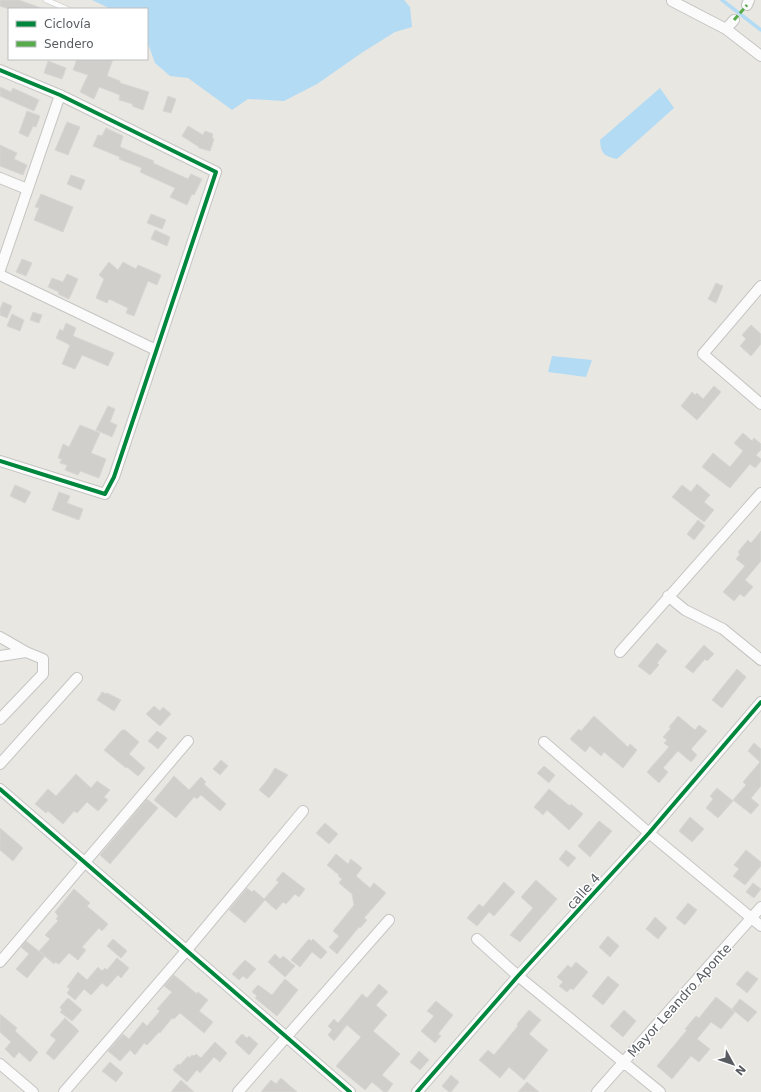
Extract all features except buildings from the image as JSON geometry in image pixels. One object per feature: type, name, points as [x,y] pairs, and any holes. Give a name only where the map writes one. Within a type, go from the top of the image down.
[{"type":"street","points":[[672,1],[726,29],[761,56]]},
{"type":"street","points":[[726,29],[734,20]]},
{"type":"street","points":[[0,70],[60,95],[216,172],[114,477],[105,494],[0,461]]},
{"type":"street","points":[[0,270],[4,240],[27,189],[60,95]]},
{"type":"street","points":[[0,178],[27,189]]},
{"type":"street","points":[[0,275],[156,350]]},
{"type":"street","points":[[761,286],[703,354],[761,404]]},
{"type":"street","points":[[620,652],[668,596],[761,493]]},
{"type":"street","points":[[668,596],[685,610],[723,629],[761,660]]},
{"type":"street","points":[[0,637],[26,652],[43,659],[43,674],[0,719]]},
{"type":"street","points":[[0,656],[26,652]]},
{"type":"street","points":[[0,764],[76,678]]},
{"type":"street","name":"calle 4","points":[[417,1092],[518,976],[649,833],[761,702]]},
{"type":"street","points":[[0,962],[188,741]]},
{"type":"street","points":[[544,742],[649,833],[761,926]]},
{"type":"street","points":[[0,789],[350,1092]]},
{"type":"street","points":[[64,1092],[186,951],[303,811]]},
{"type":"street","name":"Mayor Leandro Aponte","points":[[597,1092],[761,907]]},
{"type":"street","points":[[238,1092],[389,920]]},
{"type":"street","points":[[477,939],[518,976],[660,1092]]},
{"type":"street","points":[[0,1064],[33,1092]]},
{"type":"lane","points":[[46,0],[65,8]]},
{"type":"water","points":[[92,0],[404,0],[410,7],[412,27],[395,32],[317,84],[284,101],[248,99],[232,110],[188,78],[170,76],[155,63],[148,44],[148,8],[109,8]]},
{"type":"water","points":[[660,88],[674,108],[617,159],[604,154],[601,148],[600,140]]},
{"type":"water","points":[[552,356],[592,360],[586,377],[548,372]]},
{"type":"waterway","points":[[722,0],[761,30]]},
{"type":"marked path","points":[[734,20],[747,5]]},
{"type":"cycle path","points":[[0,70],[60,95],[216,172],[114,477],[105,494],[0,461]]},
{"type":"cycle path","points":[[417,1092],[518,976],[649,833],[761,702]]},
{"type":"cycle path","points":[[0,789],[350,1092]]}]
